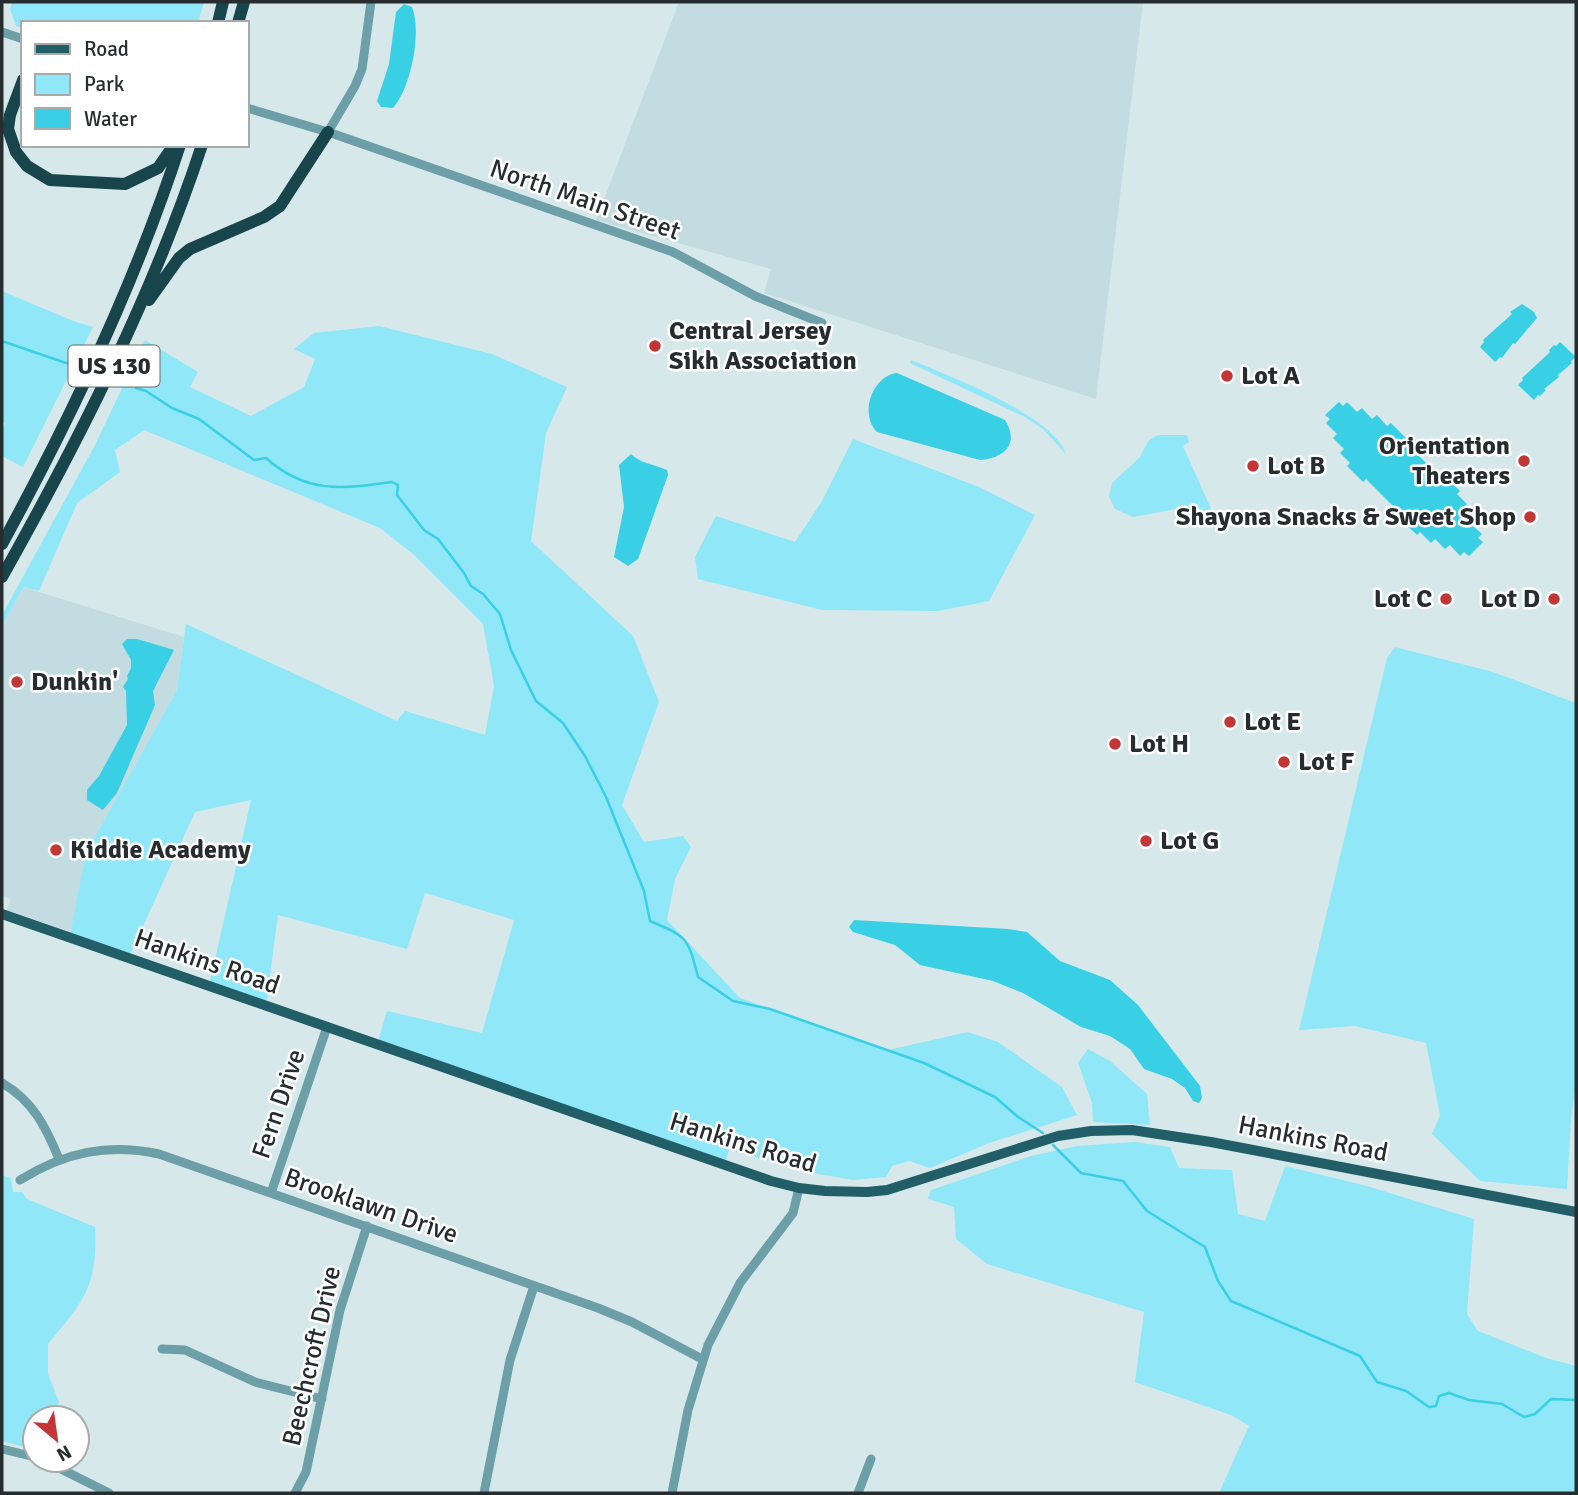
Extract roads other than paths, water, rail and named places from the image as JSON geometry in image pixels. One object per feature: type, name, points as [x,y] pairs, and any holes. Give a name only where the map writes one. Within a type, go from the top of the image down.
[{"type":"highway","points":[[218,21],[223,2]]},
{"type":"highway","points":[[239,21],[244,2]]},
{"type":"highway","points":[[21,85],[8,129],[16,152],[27,166],[50,180],[125,184],[158,168],[173,147]]},
{"type":"highway","points":[[128,333],[156,289],[184,254],[196,246],[264,217],[280,206],[328,132]]},
{"type":"highway","name":"US 130","points":[[2,544],[87,379],[137,264],[179,147]]},
{"type":"highway","name":"US 130","points":[[2,577],[78,439],[128,333],[176,217],[201,147]]},
{"type":"main road","name":"Hankins Road","points":[[2,915],[771,1181],[799,1188],[846,1192],[887,1190],[1058,1136],[1091,1131],[1132,1130],[1166,1134],[1576,1212]]},
{"type":"street","points":[[328,132],[362,69],[370,2]]},
{"type":"street","points":[[2,32],[21,38]]},
{"type":"street","name":"North Main Street","points":[[248,108],[328,132],[673,252],[755,296],[822,323]]},
{"type":"street","name":"Fern Drive","points":[[271,1193],[327,1027]]},
{"type":"street","points":[[2,1083],[20,1095],[38,1114],[59,1159]]},
{"type":"street","name":"Brooklawn Drive","points":[[20,1180],[59,1159],[104,1149],[143,1150],[159,1154],[610,1313],[702,1359]]},
{"type":"street","points":[[672,1493],[688,1410],[702,1359],[717,1324],[740,1283],[793,1213],[799,1188]]},
{"type":"street","name":"Beechcroft Drive","points":[[295,1493],[306,1472],[340,1310],[367,1226]]},
{"type":"street","points":[[484,1493],[510,1360],[534,1286]]},
{"type":"street","points":[[162,1349],[185,1350],[255,1382],[322,1399]]},
{"type":"street","points":[[2,1449],[21,1454]]},
{"type":"street","points":[[858,1493],[871,1459]]},
{"type":"street","points":[[71,1474],[109,1493]]},
{"type":"water","points":[[404,4],[412,7],[415,18],[415,45],[410,74],[393,108],[381,107],[377,101],[389,64],[396,12]]},
{"type":"water","points":[[1522,304],[1534,312],[1537,318],[1502,358],[1495,362],[1480,347],[1483,340],[1512,314],[1510,312]]},
{"type":"water","points":[[1560,342],[1576,357],[1534,400],[1518,385],[1549,350]]},
{"type":"water","points":[[897,373],[1005,420],[1011,436],[1007,448],[996,456],[980,460],[877,432],[869,416],[871,397],[881,381]]},
{"type":"water","points":[[1339,402],[1343,406],[1347,402],[1357,412],[1362,408],[1372,419],[1377,415],[1387,426],[1391,423],[1406,438],[1404,441],[1441,478],[1444,475],[1460,491],[1457,494],[1467,504],[1464,508],[1475,519],[1471,524],[1482,534],[1478,538],[1483,542],[1469,556],[1464,552],[1460,556],[1450,545],[1445,549],[1435,539],[1431,543],[1420,532],[1417,535],[1400,519],[1403,516],[1366,479],[1363,482],[1347,466],[1350,463],[1340,453],[1344,449],[1333,438],[1337,434],[1326,423],[1330,419],[1325,415]]},
{"type":"water","points":[[631,454],[643,462],[667,470],[668,475],[638,559],[628,566],[614,557],[624,507],[619,465]]},
{"type":"water","points":[[127,639],[137,639],[174,650],[153,691],[155,705],[117,793],[103,810],[87,800],[87,790],[99,776],[127,725],[126,691],[123,687],[128,679],[131,660],[122,644]]},
{"type":"water","points":[[854,920],[1027,932],[1060,961],[1110,980],[1138,1005],[1200,1086],[1202,1098],[1199,1103],[1193,1101],[1185,1088],[1172,1079],[1144,1069],[1130,1049],[1110,1036],[1081,1027],[1023,993],[993,981],[920,965],[895,945],[853,932],[849,927]]},
{"type":"waterway","points":[[2,341],[66,363],[77,363]]},
{"type":"waterway","points":[[136,388],[199,419],[254,460],[266,458],[296,478],[325,486],[392,482],[398,485],[397,495],[424,530],[438,539],[471,586],[483,594],[500,614],[511,650],[536,701],[563,723],[585,756],[606,797],[644,891],[650,921],[684,940],[692,954],[698,977],[733,1001],[770,1009],[924,1063],[995,1097],[1018,1117],[1043,1133]]},
{"type":"waterway","points":[[1053,1145],[1081,1173],[1123,1181],[1147,1211],[1205,1247],[1218,1281],[1231,1301],[1360,1356],[1377,1382],[1406,1391],[1429,1407],[1436,1406],[1439,1396],[1449,1393],[1469,1400],[1502,1404],[1524,1417],[1535,1414],[1551,1399],[1576,1400]]},
{"type":"place","name":"Central Jersey Sikh Association","points":[[655,346]]},
{"type":"place","name":"Lot A","points":[[1227,376]]},
{"type":"place","name":"Orientation Theaters","points":[[1524,461]]},
{"type":"place","name":"Lot B","points":[[1253,466]]},
{"type":"place","name":"Shayona Snacks & Sweet Shop","points":[[1530,517]]},
{"type":"place","name":"Lot C","points":[[1446,599]]},
{"type":"place","name":"Lot D","points":[[1554,599]]},
{"type":"place","name":"Dunkin'","points":[[17,682]]},
{"type":"place","name":"Lot E","points":[[1230,722]]},
{"type":"place","name":"Lot H","points":[[1115,744]]},
{"type":"place","name":"Lot F","points":[[1284,762]]},
{"type":"place","name":"Lot G","points":[[1146,841]]},
{"type":"place","name":"Kiddie Academy","points":[[56,850]]}]
